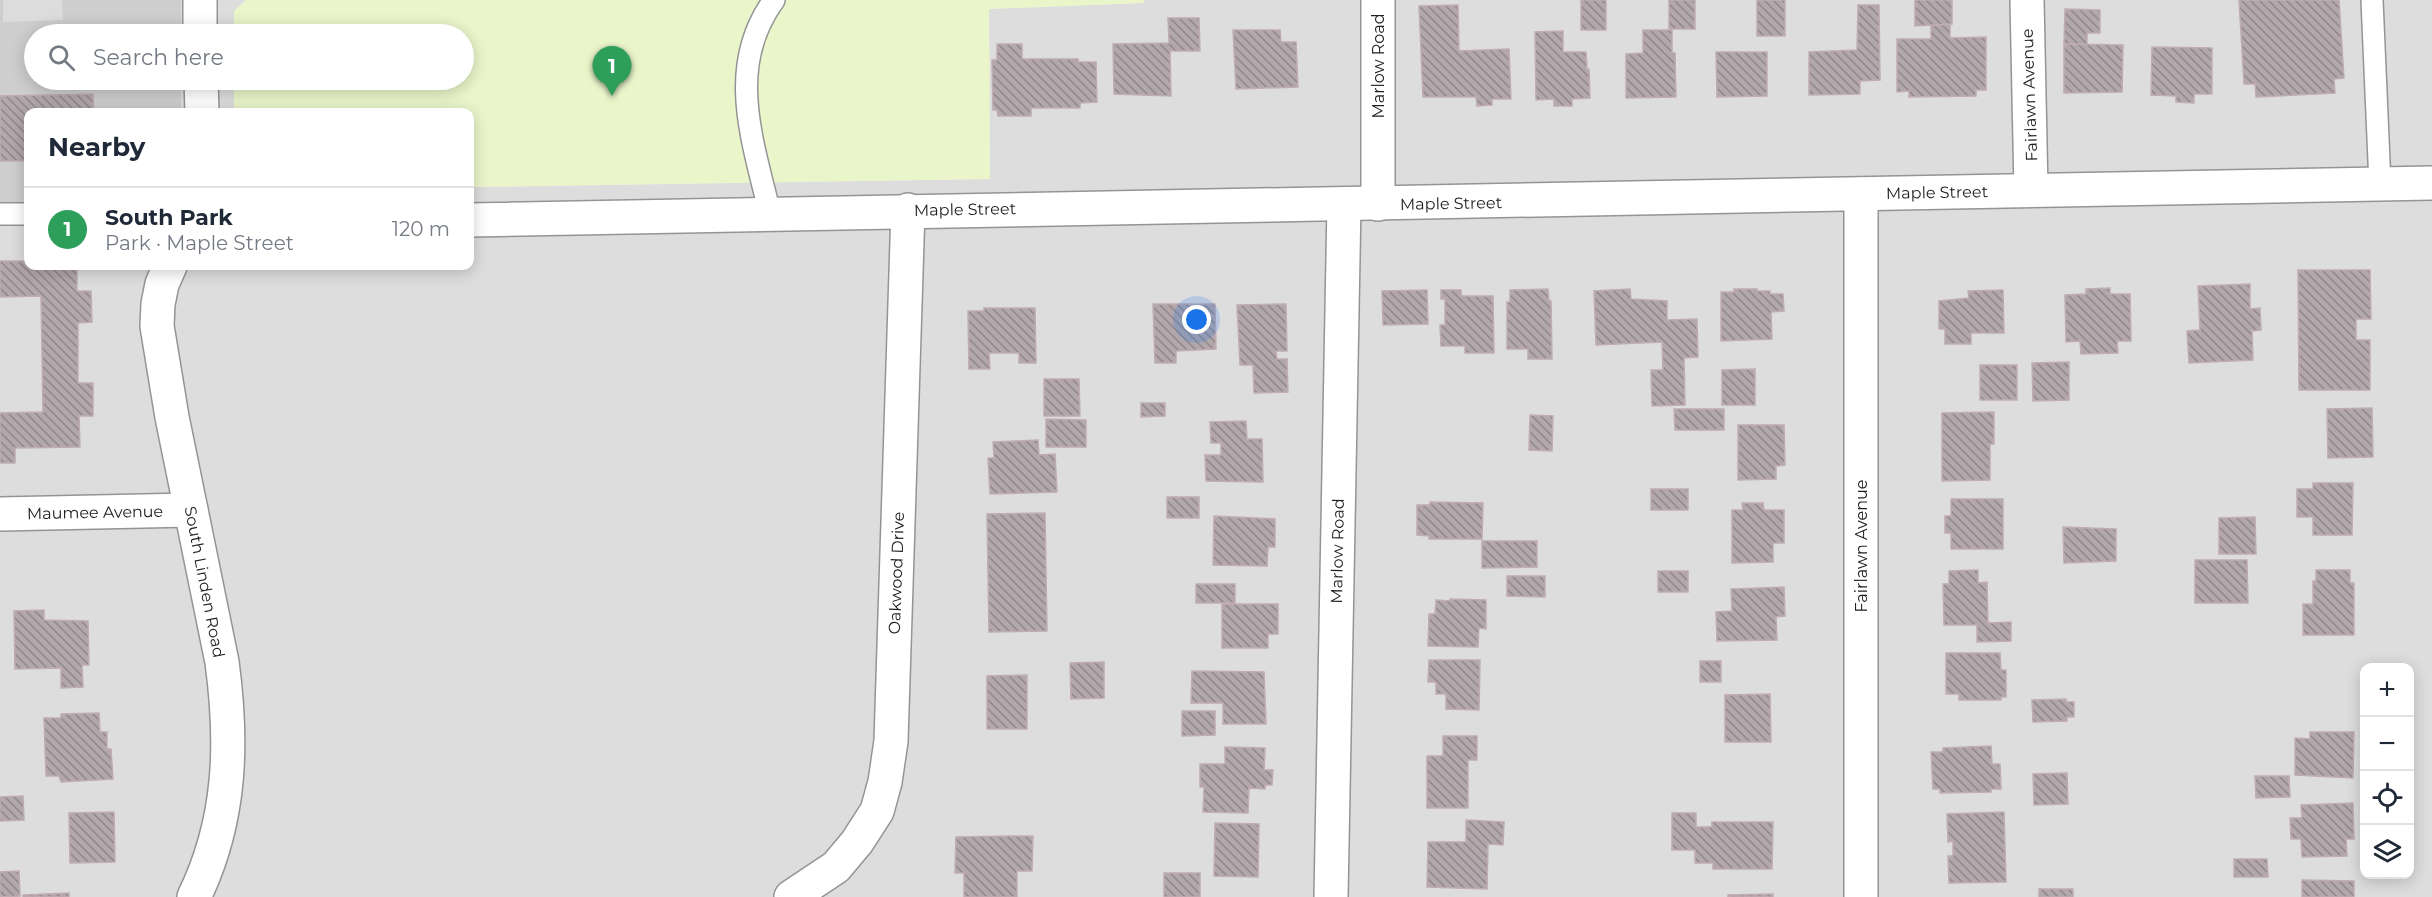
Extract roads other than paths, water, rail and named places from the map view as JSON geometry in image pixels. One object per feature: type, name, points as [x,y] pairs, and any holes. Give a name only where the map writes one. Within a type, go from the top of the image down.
[{"type":"street","points":[[200,0],[200,24]]},
{"type":"street","name":"Marlow Road","points":[[1378,0],[1378,204]]},
{"type":"street","name":"Fairlawn Avenue","points":[[2027,0],[2031,190]]},
{"type":"street","points":[[201,90],[202,108]]},
{"type":"street","name":"Maple Street","points":[[474,220],[2432,183]]},
{"type":"street","name":"Fairlawn Avenue","points":[[1861,194],[1861,897]]},
{"type":"street","name":"Marlow Road","points":[[1331,897],[1344,204]]},
{"type":"street","name":"Oakwood Drive","points":[[791,897],[836,867],[857,842],[877,811],[885,782],[891,741],[908,210]]},
{"type":"street","name":"South Linden Road","points":[[169,270],[160,294],[158,326],[172,417],[222,662],[229,743],[227,785],[216,837],[205,874],[194,897]]},
{"type":"street","name":"Maumee Avenue","points":[[0,514],[191,510]]},
{"type":"lane","points":[[770,214],[750,128],[745,93],[750,52],[761,17],[774,0]]},
{"type":"lane","points":[[2372,0],[2380,184]]},
{"type":"lane","points":[[0,214],[24,214]]},
{"type":"place","name":"South Park","points":[[612,96]]}]
